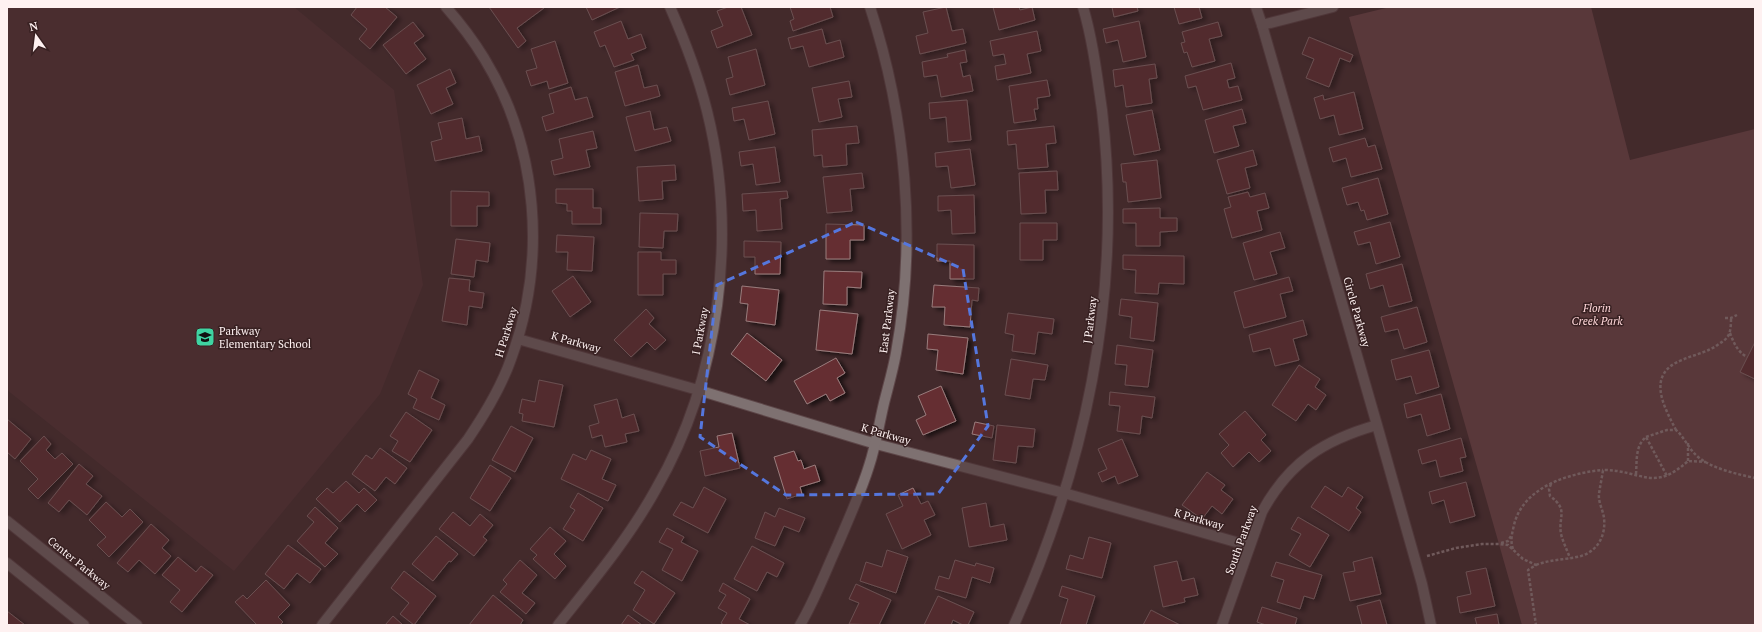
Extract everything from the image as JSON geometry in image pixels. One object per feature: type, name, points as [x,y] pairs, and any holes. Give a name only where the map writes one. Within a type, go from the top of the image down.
[{"type":"street","name":"H Parkway","points":[[322,625],[468,440],[488,409],[504,377],[518,339],[527,302],[532,266],[534,230],[531,194],[525,158],[501,90],[484,58],[464,28],[446,7]]},
{"type":"street","name":"I Parkway","points":[[558,625],[618,549],[639,519],[657,487],[674,454],[688,420],[709,350],[718,292],[722,240],[718,166],[708,112],[685,41],[670,7]]},
{"type":"street","name":"East Parkway","points":[[800,625],[851,514],[876,444],[896,353],[902,303],[906,228],[904,177],[898,127],[888,70],[870,7]]},
{"type":"street","name":"J Parkway","points":[[1014,625],[1064,493],[1086,418],[1097,357],[1105,296],[1108,234],[1105,141],[1098,80],[1083,7]]},
{"type":"street","name":"Circle Parkway","points":[[1256,7],[1377,425],[1415,560],[1431,625]]},
{"type":"street","points":[[1262,26],[1332,7]]},
{"type":"street","name":"K Parkway","points":[[518,339],[698,390],[876,444],[1064,493],[1250,546]]},
{"type":"street","name":"South Parkway","points":[[1222,625],[1262,512],[1271,496],[1294,468],[1324,445],[1340,437],[1377,425]]},
{"type":"street","name":"Center Parkway","points":[[7,521],[137,625]]},
{"type":"street","points":[[7,563],[84,625]]},
{"type":"path","points":[[1725,318],[1731,318],[1737,315]]},
{"type":"path","points":[[1731,318],[1730,333],[1735,345],[1742,354],[1748,358]]},
{"type":"path","points":[[1730,333],[1725,340],[1707,351],[1680,360],[1667,368],[1661,379],[1661,392],[1664,407],[1676,430],[1688,443],[1695,454],[1706,462],[1730,472],[1755,478]]},
{"type":"path","points":[[1636,474],[1638,449],[1641,441],[1646,437],[1667,430],[1676,430]]},
{"type":"path","points":[[1646,437],[1667,476]]},
{"type":"path","points":[[1688,443],[1688,461]]},
{"type":"path","points":[[1514,550],[1511,543],[1511,536],[1515,520],[1522,505],[1535,492],[1551,484],[1577,475],[1603,470],[1636,474],[1652,478],[1667,476],[1688,461],[1706,462]]},
{"type":"path","points":[[1536,625],[1528,570],[1544,562],[1583,555],[1594,550],[1601,541],[1604,529],[1604,518],[1599,495],[1603,470]]},
{"type":"path","points":[[1551,484],[1549,489],[1550,496],[1556,500],[1560,507],[1562,518],[1560,526],[1570,558]]},
{"type":"path","points":[[1499,544],[1508,541],[1511,536]]},
{"type":"path","points":[[1415,560],[1456,548],[1482,544],[1499,544],[1508,545],[1523,559],[1536,565]]},
{"type":"highlighted area","points":[[856,222],[963,269],[988,426],[938,494],[786,495],[700,437],[717,285]]},
{"type":"shaded area","name":"Parkway Elementary School","points":[[7,7],[294,7],[394,90],[423,285],[380,394],[234,571],[7,390]]},
{"type":"green space","name":"Florin Creek Park","points":[[1390,7],[1591,7],[1630,160],[1755,129],[1755,625],[1522,625],[1349,17]]},
{"type":"building","points":[[357,7],[385,7],[397,17],[370,49],[359,39],[367,29],[351,15]]},
{"type":"building","points":[[489,7],[544,8],[517,28],[526,41],[518,48]]},
{"type":"building","points":[[586,7],[620,7],[592,20]]},
{"type":"building","points":[[728,7],[741,7],[752,35],[717,48],[711,31],[723,26],[717,11]]},
{"type":"building","points":[[790,7],[830,7],[833,17],[793,31],[790,21],[794,19]]},
{"type":"building","points":[[946,7],[952,31],[963,29],[966,43],[920,54],[916,36],[928,33],[923,12]]},
{"type":"building","points":[[993,7],[1019,7],[1020,10],[1032,7],[1035,20],[999,30]]},
{"type":"building","points":[[1112,7],[1137,7],[1138,11],[1114,17]]},
{"type":"building","points":[[1174,7],[1199,7],[1202,18],[1179,24]]},
{"type":"building","points":[[621,21],[628,39],[641,34],[646,48],[631,54],[634,60],[614,67],[605,45],[600,47],[594,32]]},
{"type":"building","points":[[1139,21],[1146,57],[1123,62],[1118,40],[1106,43],[1103,29]]},
{"type":"building","points":[[413,22],[424,36],[414,43],[426,59],[406,74],[383,45]]},
{"type":"building","points":[[1218,22],[1222,36],[1209,39],[1215,61],[1192,67],[1187,52],[1184,53],[1181,43],[1185,42],[1182,32]]},
{"type":"building","points":[[822,29],[826,44],[840,40],[844,57],[809,67],[803,46],[791,49],[788,38]]},
{"type":"building","points":[[1037,31],[1041,51],[1027,54],[1031,73],[997,80],[995,66],[1006,64],[1004,54],[993,56],[990,41]]},
{"type":"building","points":[[1309,37],[1353,55],[1350,62],[1340,58],[1329,87],[1306,78],[1314,59],[1302,54]]},
{"type":"building","points":[[555,41],[568,83],[549,89],[547,81],[531,86],[526,71],[537,68],[531,49]]},
{"type":"building","points":[[756,49],[765,85],[730,95],[726,79],[733,77],[728,57]]},
{"type":"building","points":[[965,50],[967,62],[960,63],[963,77],[970,75],[973,91],[941,97],[937,75],[924,77],[922,62],[948,57],[947,54]]},
{"type":"building","points":[[1231,63],[1235,78],[1227,80],[1229,88],[1238,86],[1242,100],[1203,110],[1196,86],[1188,88],[1185,76]]},
{"type":"building","points":[[1155,64],[1157,78],[1149,79],[1152,103],[1126,107],[1123,85],[1115,87],[1113,70]]},
{"type":"building","points":[[638,65],[644,88],[657,85],[660,96],[625,106],[615,72]]},
{"type":"building","points":[[450,69],[456,83],[446,88],[453,104],[431,114],[417,85]]},
{"type":"building","points":[[1047,80],[1050,96],[1037,98],[1038,109],[1034,109],[1036,120],[1014,123],[1009,86]]},
{"type":"building","points":[[849,81],[852,97],[838,99],[842,117],[819,122],[812,88]]},
{"type":"building","points":[[571,87],[575,100],[587,97],[593,117],[546,131],[542,117],[554,113],[549,94]]},
{"type":"building","points":[[1354,92],[1363,129],[1339,135],[1334,115],[1320,119],[1314,98],[1323,95],[1324,100]]},
{"type":"building","points":[[967,100],[971,140],[948,142],[946,117],[930,119],[929,103]]},
{"type":"building","points":[[768,101],[775,134],[749,140],[744,119],[734,121],[732,108]]},
{"type":"building","points":[[1242,109],[1246,123],[1233,126],[1239,146],[1214,153],[1205,120]]},
{"type":"building","points":[[1152,110],[1160,150],[1134,155],[1126,115]]},
{"type":"building","points":[[650,111],[654,130],[667,127],[671,141],[635,151],[626,117]]},
{"type":"building","points":[[462,118],[466,139],[479,136],[482,151],[435,161],[431,142],[442,139],[438,123]]},
{"type":"building","points":[[857,126],[859,143],[846,144],[847,165],[823,167],[822,155],[814,156],[812,130]]},
{"type":"building","points":[[1054,126],[1056,143],[1046,144],[1048,167],[1018,169],[1016,144],[1008,145],[1007,131]]},
{"type":"building","points":[[593,131],[597,148],[586,150],[590,167],[554,175],[551,161],[563,158],[559,139]]},
{"type":"building","points":[[1365,138],[1368,147],[1375,145],[1382,169],[1351,177],[1346,158],[1333,162],[1329,148]]},
{"type":"building","points":[[775,147],[780,182],[756,185],[753,164],[741,166],[739,152]]},
{"type":"building","points":[[970,149],[975,185],[951,188],[948,166],[936,167],[935,153]]},
{"type":"building","points":[[1253,150],[1257,165],[1245,168],[1250,188],[1227,194],[1217,160]]},
{"type":"building","points":[[1157,160],[1161,198],[1128,202],[1126,182],[1123,182],[1121,164]]},
{"type":"building","points":[[675,165],[676,180],[662,181],[663,199],[639,201],[637,167]]},
{"type":"building","points":[[1057,171],[1058,190],[1045,190],[1046,213],[1021,214],[1019,173]]},
{"type":"building","points":[[862,173],[864,188],[850,189],[852,211],[827,213],[823,177]]},
{"type":"building","points":[[1378,178],[1388,214],[1367,220],[1364,210],[1361,211],[1358,202],[1347,205],[1342,188]]},
{"type":"building","points":[[556,189],[593,189],[593,208],[601,208],[601,224],[572,224],[572,211],[567,211],[567,204],[556,203]]},
{"type":"building","points":[[451,191],[489,192],[489,206],[477,206],[477,226],[451,226]]},
{"type":"building","points":[[787,191],[788,198],[780,199],[782,229],[757,231],[756,210],[743,211],[742,194]]},
{"type":"building","points":[[1248,192],[1250,197],[1265,193],[1269,208],[1257,211],[1262,230],[1232,238],[1224,209],[1231,207],[1228,197]]},
{"type":"building","points":[[974,195],[975,233],[952,234],[951,210],[938,211],[938,196]]},
{"type":"building","points":[[1160,208],[1160,218],[1177,218],[1177,231],[1160,232],[1160,246],[1136,246],[1136,223],[1123,223],[1123,209]]},
{"type":"building","points":[[640,213],[678,214],[677,231],[664,231],[663,248],[639,247]]},
{"type":"building","points":[[1390,222],[1400,257],[1376,264],[1370,242],[1358,245],[1354,232]]},
{"type":"building","points":[[1020,223],[1057,223],[1057,240],[1043,240],[1043,260],[1020,260]]},
{"type":"building","points":[[826,224],[864,225],[864,240],[850,240],[850,259],[826,259]]},
{"type":"building","points":[[1280,232],[1285,248],[1270,252],[1277,274],[1254,280],[1243,243]]},
{"type":"building","points":[[557,235],[594,237],[592,271],[567,270],[568,252],[556,252]]},
{"type":"building","points":[[456,239],[490,243],[488,262],[476,260],[474,277],[451,274]]},
{"type":"building","points":[[744,241],[781,242],[780,274],[755,274],[755,257],[744,257]]},
{"type":"building","points":[[937,244],[974,245],[974,279],[950,279],[950,261],[937,261]]},
{"type":"building","points":[[638,252],[661,252],[661,260],[676,260],[676,274],[663,274],[663,295],[638,295]]},
{"type":"building","points":[[1123,255],[1184,256],[1184,284],[1159,283],[1158,294],[1135,293],[1136,270],[1123,269]]},
{"type":"building","points":[[1402,264],[1412,301],[1389,307],[1383,285],[1370,289],[1366,274]]},
{"type":"building","points":[[824,271],[862,272],[861,288],[847,287],[847,305],[823,304]]},
{"type":"building","points":[[573,276],[591,302],[570,317],[552,291]]},
{"type":"building","points":[[1289,277],[1293,291],[1280,294],[1286,317],[1244,328],[1234,292]]},
{"type":"building","points":[[449,278],[470,280],[469,291],[484,293],[482,308],[469,306],[467,325],[442,321]]},
{"type":"building","points":[[934,285],[979,288],[978,301],[972,300],[970,327],[944,325],[945,307],[932,307]]},
{"type":"building","points":[[742,286],[779,290],[775,325],[746,321],[748,304],[740,303]]},
{"type":"building","points":[[1121,299],[1158,303],[1154,341],[1130,338],[1132,317],[1119,315]]},
{"type":"building","points":[[1417,307],[1427,342],[1404,349],[1398,329],[1385,332],[1381,317]]},
{"type":"building","points":[[646,309],[654,318],[649,324],[666,340],[655,350],[647,342],[631,357],[614,340]]},
{"type":"building","points":[[820,310],[858,314],[852,354],[816,350]]},
{"type":"building","points":[[1008,313],[1054,319],[1052,334],[1038,332],[1035,354],[1012,351],[1014,335],[1005,333]]},
{"type":"building","points":[[1303,320],[1307,335],[1293,339],[1299,360],[1275,366],[1270,348],[1253,352],[1249,335]]},
{"type":"building","points":[[747,333],[782,360],[766,381],[731,354]]},
{"type":"building","points":[[928,334],[968,338],[963,374],[936,370],[938,350],[927,349]]},
{"type":"building","points":[[1755,342],[1755,379],[1740,372]]},
{"type":"building","points":[[1117,345],[1153,350],[1148,387],[1125,385],[1127,365],[1115,364]]},
{"type":"building","points":[[1429,350],[1439,387],[1416,394],[1411,376],[1396,380],[1391,360]]},
{"type":"building","points":[[836,358],[845,373],[837,378],[845,393],[830,401],[826,394],[807,404],[794,381]]},
{"type":"building","points":[[1011,359],[1048,365],[1045,380],[1033,379],[1030,399],[1005,395]]},
{"type":"building","points":[[1299,365],[1320,379],[1315,387],[1326,395],[1316,410],[1308,404],[1296,421],[1272,405]]},
{"type":"building","points":[[419,370],[439,380],[431,398],[445,405],[439,420],[413,408],[417,399],[408,394]]},
{"type":"building","points":[[539,380],[563,385],[554,427],[522,421],[523,414],[519,413],[522,399],[535,402]]},
{"type":"building","points":[[941,386],[956,421],[923,435],[916,420],[926,415],[918,396]]},
{"type":"building","points":[[1110,392],[1155,397],[1152,418],[1142,416],[1140,434],[1117,431],[1120,406],[1109,405]]},
{"type":"building","points":[[1441,394],[1450,429],[1427,436],[1421,414],[1407,418],[1404,404]]},
{"type":"building","points":[[617,399],[622,418],[634,414],[639,431],[625,434],[627,442],[605,447],[602,435],[592,438],[589,426],[599,423],[594,405]]},
{"type":"building","points":[[1245,411],[1266,435],[1261,440],[1271,451],[1259,462],[1249,452],[1233,467],[1221,453],[1229,445],[1219,434]]},
{"type":"building","points":[[406,412],[432,430],[410,462],[392,451],[398,441],[390,436]]},
{"type":"building","points":[[7,419],[31,439],[15,459],[7,452]]},
{"type":"building","points":[[975,422],[994,426],[992,438],[972,434]]},
{"type":"building","points":[[997,425],[1035,429],[1033,447],[1018,446],[1016,463],[993,460]]},
{"type":"building","points":[[511,426],[533,438],[515,472],[492,460]]},
{"type":"building","points":[[732,433],[740,468],[705,476],[700,451],[719,447],[717,436]]},
{"type":"building","points":[[44,436],[51,444],[46,450],[55,459],[62,453],[73,464],[38,499],[28,489],[38,479],[20,461]]},
{"type":"building","points":[[1461,438],[1466,457],[1460,458],[1463,471],[1440,477],[1436,460],[1422,464],[1418,450]]},
{"type":"building","points":[[1122,439],[1138,476],[1118,484],[1115,476],[1102,482],[1098,473],[1107,469],[1098,449]]},
{"type":"building","points":[[380,448],[407,468],[395,484],[386,477],[375,491],[352,474],[366,455],[372,459]]},
{"type":"building","points":[[591,450],[611,459],[602,479],[616,485],[608,501],[561,479],[573,454],[586,460]]},
{"type":"building","points":[[794,451],[798,461],[801,460],[804,469],[815,465],[820,481],[800,487],[802,494],[787,499],[774,457]]},
{"type":"building","points":[[79,464],[93,476],[86,484],[102,496],[87,515],[69,500],[59,512],[48,503]]},
{"type":"building","points":[[490,465],[511,478],[490,511],[470,498]]},
{"type":"building","points":[[1207,472],[1225,485],[1221,490],[1233,499],[1222,514],[1212,506],[1202,519],[1182,505]]},
{"type":"building","points":[[346,481],[359,493],[364,488],[377,500],[365,512],[357,504],[340,522],[316,499],[327,488],[333,493]]},
{"type":"building","points":[[1466,482],[1475,516],[1450,523],[1444,500],[1432,504],[1429,492]]},
{"type":"building","points":[[1325,486],[1342,497],[1348,487],[1363,497],[1356,508],[1361,512],[1349,531],[1311,507]]},
{"type":"building","points":[[704,487],[726,499],[708,533],[673,515],[681,502],[693,508]]},
{"type":"building","points":[[913,488],[921,504],[928,501],[935,515],[924,520],[931,535],[902,549],[886,514],[903,506],[898,495]]},
{"type":"building","points":[[578,493],[603,508],[583,541],[563,529],[575,510],[570,507]]},
{"type":"building","points":[[106,502],[122,517],[130,509],[143,522],[109,557],[97,545],[106,537],[89,520]]},
{"type":"building","points":[[986,503],[990,527],[1004,524],[1007,540],[969,547],[962,508]]},
{"type":"building","points":[[315,507],[338,528],[325,543],[338,554],[325,567],[297,541],[314,522],[307,516]]},
{"type":"building","points":[[779,508],[805,518],[799,532],[784,526],[775,546],[755,538],[765,512],[775,517]]},
{"type":"building","points":[[453,512],[470,526],[480,514],[493,525],[483,537],[487,540],[474,556],[439,529]]},
{"type":"building","points":[[1298,517],[1329,535],[1310,567],[1289,555],[1301,534],[1291,529]]},
{"type":"building","points":[[151,524],[169,540],[162,548],[171,556],[155,574],[139,560],[128,572],[117,563]]},
{"type":"building","points":[[550,527],[566,541],[554,554],[566,566],[555,579],[533,559],[537,555],[530,549]]},
{"type":"building","points":[[667,528],[684,537],[681,542],[698,551],[682,581],[662,570],[673,549],[659,542]]},
{"type":"building","points":[[436,536],[458,554],[451,562],[449,561],[433,581],[412,564]]},
{"type":"building","points":[[1089,537],[1111,543],[1102,578],[1066,569],[1070,555],[1083,559]]},
{"type":"building","points":[[288,545],[321,569],[310,583],[297,573],[284,589],[265,574]]},
{"type":"building","points":[[752,546],[784,563],[777,577],[767,572],[757,591],[734,579]]},
{"type":"building","points":[[887,550],[908,557],[896,593],[860,581],[866,562],[882,567]]},
{"type":"building","points":[[178,557],[196,572],[201,566],[213,575],[182,612],[170,602],[180,590],[162,575]]},
{"type":"building","points":[[1372,557],[1381,594],[1350,601],[1343,573],[1355,571],[1353,562]]},
{"type":"building","points":[[520,560],[537,575],[522,593],[535,603],[526,614],[500,592],[507,584],[503,580]]},
{"type":"building","points":[[955,560],[975,566],[976,563],[994,568],[990,583],[972,577],[966,598],[935,589],[939,576],[949,579]]},
{"type":"building","points":[[1177,561],[1182,581],[1194,578],[1198,595],[1184,598],[1185,602],[1163,607],[1154,566]]},
{"type":"building","points":[[1276,562],[1322,575],[1314,599],[1304,596],[1300,609],[1277,602],[1284,580],[1271,576]]},
{"type":"building","points":[[1486,568],[1495,606],[1460,613],[1457,597],[1471,594],[1466,572]]},
{"type":"building","points":[[404,571],[436,596],[414,625],[400,614],[409,603],[391,588]]},
{"type":"building","points":[[642,571],[675,593],[654,624],[633,610],[645,590],[634,583]]},
{"type":"building","points":[[266,580],[290,605],[278,617],[283,622],[280,625],[257,625],[235,602],[243,595],[247,599]]},
{"type":"building","points":[[723,583],[750,599],[739,619],[750,625],[724,625],[721,623],[727,613],[718,608],[726,595],[719,591]]},
{"type":"building","points":[[856,584],[891,600],[879,625],[849,624],[859,603],[849,599]]},
{"type":"building","points":[[1062,586],[1095,596],[1086,625],[1060,625],[1068,599],[1059,596]]},
{"type":"building","points":[[493,595],[523,620],[520,625],[469,625]]},
{"type":"building","points":[[938,596],[974,612],[968,625],[963,625],[953,620],[951,625],[924,625]]},
{"type":"building","points":[[1380,600],[1387,625],[1362,625],[1357,606]]},
{"type":"building","points":[[1262,607],[1297,618],[1295,625],[1266,625],[1257,622]]},
{"type":"building","points":[[1151,610],[1180,625],[1143,625]]},
{"type":"building","points":[[7,611],[25,625],[7,625]]},
{"type":"building","points":[[1497,614],[1499,625],[1477,625],[1475,618]]},
{"type":"building","points":[[628,615],[642,625],[621,625]]},
{"type":"building","points":[[393,616],[403,625],[385,625]]},
{"type":"place","name":"Parkway Elementary School","points":[[205,337]]}]
